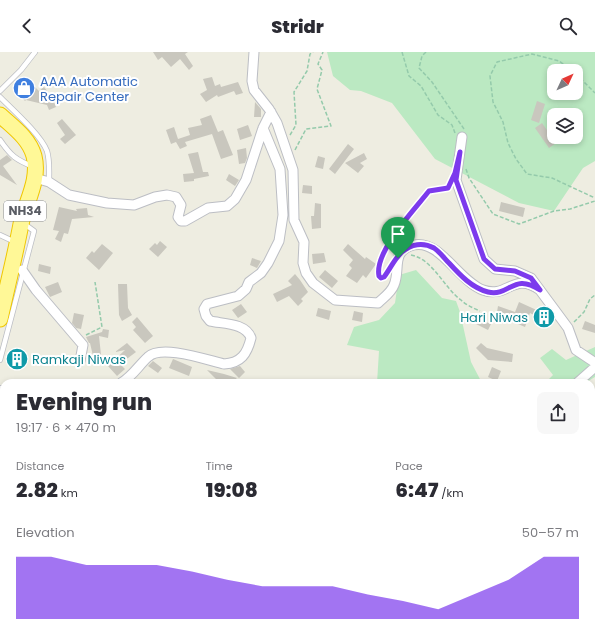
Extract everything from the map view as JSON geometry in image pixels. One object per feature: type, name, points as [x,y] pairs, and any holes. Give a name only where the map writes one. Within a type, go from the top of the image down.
[{"type":"highway","points":[[0,115],[18,130],[29,144],[40,176]]},
{"type":"highway","name":"NH34","points":[[0,319],[2,304],[18,244],[21,223],[40,176]]},
{"type":"street","points":[[254,52],[252,81],[254,90],[270,112],[290,158],[293,170],[294,220],[304,242],[303,263],[306,273],[313,283],[335,300],[378,303],[390,292],[395,284],[398,258],[401,253],[409,247],[418,244],[434,248],[472,285],[482,290],[490,292],[500,291],[523,282],[530,283],[540,290]]},
{"type":"street","points":[[40,176],[69,195],[123,205],[134,205],[155,197],[167,195],[176,197],[181,205],[181,211],[178,217],[181,221],[185,221],[208,208],[227,206],[235,199],[246,180],[263,128],[270,112]]},
{"type":"street","points":[[128,379],[147,357],[153,353],[168,352],[230,364],[240,360],[248,350],[251,338],[246,330],[239,326],[210,322],[206,316],[204,308],[207,304],[242,294],[249,282],[261,273],[279,241],[282,215],[280,169],[263,128]]},
{"type":"street","points":[[462,137],[456,180],[484,259],[495,269],[515,271],[531,278],[568,328],[576,350],[594,362],[595,366],[581,379]]},
{"type":"street","points":[[22,270],[36,290],[83,345],[80,361]]},
{"type":"lane","points":[[0,91],[21,70],[35,52]]},
{"type":"lane","points":[[0,97],[36,135],[46,150],[49,161],[40,176],[17,160],[7,151],[0,140]]},
{"type":"lane","points":[[0,360],[22,270],[34,231],[21,223]]},
{"type":"lane","points":[[0,235],[18,244]]},
{"type":"path","points":[[285,144],[296,124],[294,92],[307,71],[310,54],[313,52]]},
{"type":"path","points":[[290,158],[306,129],[331,126],[317,89],[322,70],[318,64],[323,52]]},
{"type":"path","points":[[402,52],[409,76],[421,86],[438,115],[452,125],[469,178],[493,214],[519,224],[554,211],[570,209],[595,201]]},
{"type":"path","points":[[426,52],[422,56],[419,68],[432,82],[467,134],[462,137]]},
{"type":"path","points":[[563,64],[559,61],[532,54],[497,62],[490,76],[493,102],[503,122],[508,143],[516,159],[527,174],[552,178],[595,198]]},
{"type":"path","points":[[583,81],[595,93]]},
{"type":"path","points":[[451,182],[448,188],[429,191],[386,247],[381,262],[379,276],[381,278],[384,277],[398,258],[409,255],[418,257],[429,265],[460,300],[480,311]]},
{"type":"path","points":[[83,345],[84,336],[102,327],[95,282]]},
{"type":"path","points":[[568,328],[584,312],[590,300],[595,295]]},
{"type":"green space","points":[[327,52],[595,52],[595,161],[583,168],[554,211],[519,203],[435,159],[392,103],[361,91],[350,90],[333,76]]},
{"type":"green space","points":[[416,270],[442,298],[456,301],[460,312],[471,362],[480,379],[377,379],[379,351],[347,345],[354,327],[379,320],[395,303],[399,275]]},
{"type":"green space","points":[[595,347],[595,377],[592,379],[549,379],[553,375],[540,358],[552,349],[566,360]]},
{"type":"building","points":[[153,52],[188,52],[185,54],[193,66],[189,70],[180,59],[171,67],[162,57],[158,60]]},
{"type":"building","points":[[25,77],[39,91],[44,87],[52,97],[56,107],[49,110],[47,105],[25,101],[13,88]]},
{"type":"building","points":[[212,77],[215,86],[220,84],[221,87],[238,82],[243,93],[236,95],[234,91],[218,97],[217,95],[206,102],[200,94],[207,90],[203,79]]},
{"type":"building","points":[[537,101],[545,104],[539,123],[531,120]]},
{"type":"building","points":[[255,102],[261,109],[261,117],[254,117]]},
{"type":"building","points":[[211,115],[218,132],[223,130],[233,155],[221,159],[212,134],[185,142],[187,146],[180,149],[176,142],[171,144],[166,130],[174,127],[178,139],[190,135],[188,128],[202,125],[200,119]]},
{"type":"building","points":[[62,119],[76,135],[65,144],[60,139],[65,135],[57,123]]},
{"type":"building","points":[[542,123],[547,130],[547,144],[555,144],[549,148],[535,128]]},
{"type":"building","points":[[248,125],[252,136],[240,140],[237,129]]},
{"type":"building","points":[[348,144],[354,149],[335,174],[329,169]]},
{"type":"building","points":[[246,148],[247,158],[245,163],[239,164],[237,150]]},
{"type":"building","points":[[198,152],[203,172],[208,172],[209,176],[194,179],[194,181],[184,182],[183,174],[194,173],[188,154]]},
{"type":"building","points":[[364,153],[367,159],[360,163],[364,166],[358,173],[345,163]]},
{"type":"building","points":[[7,155],[12,160],[3,166],[17,185],[0,175],[0,160]]},
{"type":"building","points":[[318,156],[325,158],[323,169],[315,167]]},
{"type":"building","points":[[229,174],[239,180],[235,186],[226,180]]},
{"type":"building","points":[[303,185],[312,186],[312,194],[302,193]]},
{"type":"building","points":[[501,202],[525,208],[523,217],[499,211]]},
{"type":"building","points":[[315,203],[321,204],[321,228],[312,229],[311,216],[314,216]]},
{"type":"building","points":[[59,207],[77,211],[76,209],[87,208],[88,215],[94,217],[72,219],[68,234],[64,233],[61,242],[55,239],[59,231],[53,230]]},
{"type":"building","points":[[160,241],[167,247],[158,257],[149,249],[155,243],[157,245]]},
{"type":"building","points":[[102,244],[113,253],[99,270],[86,258],[92,251],[94,253]]},
{"type":"building","points":[[348,244],[365,259],[366,257],[376,264],[366,278],[363,275],[357,283],[346,276],[352,268],[349,265],[353,260],[343,250]]},
{"type":"building","points":[[324,253],[326,262],[313,264],[312,254]]},
{"type":"building","points":[[252,258],[261,261],[257,268],[250,265]]},
{"type":"building","points":[[39,264],[51,267],[50,274],[38,271]]},
{"type":"building","points":[[325,270],[338,281],[332,288],[319,277]]},
{"type":"building","points":[[295,274],[308,292],[301,299],[303,301],[298,306],[289,296],[277,302],[273,294],[292,285],[288,281]]},
{"type":"building","points":[[58,282],[62,292],[50,297],[45,287]]},
{"type":"building","points":[[118,284],[127,284],[128,308],[132,315],[122,321],[119,315]]},
{"type":"building","points":[[519,302],[552,317],[549,323],[530,313],[525,327],[518,324],[519,320],[497,312],[498,306],[515,312]]},
{"type":"building","points":[[241,304],[247,312],[238,318],[232,310]]},
{"type":"building","points":[[318,308],[331,311],[329,320],[316,316]]},
{"type":"building","points":[[354,311],[363,313],[362,322],[352,320]]},
{"type":"building","points":[[74,313],[84,315],[81,329],[76,328],[72,323]]},
{"type":"building","points":[[137,317],[153,336],[145,343],[133,330],[136,327],[132,322]]},
{"type":"building","points":[[474,317],[491,324],[488,330],[472,322]]},
{"type":"building","points":[[585,321],[595,325],[595,333],[582,329]]},
{"type":"building","points":[[103,329],[109,330],[108,338],[99,336],[101,355],[93,356],[90,343],[86,337],[102,332]]},
{"type":"building","points":[[127,343],[136,352],[120,364],[125,369],[117,376],[108,366],[125,350],[115,352]]},
{"type":"building","points":[[481,343],[487,348],[513,354],[512,362],[488,360],[476,348]]},
{"type":"building","name":"Ramkaji Niwas","points":[[20,350],[26,364],[13,368],[7,354]]},
{"type":"building","points":[[173,359],[192,367],[189,376],[169,368]]},
{"type":"building","points":[[153,361],[162,368],[158,373],[148,366]]},
{"type":"building","points":[[240,366],[245,372],[239,378],[230,369]]},
{"type":"building","points":[[492,367],[501,371],[498,379],[488,377]]},
{"type":"building","points":[[207,370],[237,378],[236,379],[216,379]]},
{"type":"place","name":"AAA Automatic Repair Center","points":[[24,88]]},
{"type":"place","name":"Hari Niwas","points":[[544,317]]},
{"type":"place","name":"Ramkaji Niwas","points":[[17,359]]},
{"type":"route","points":[[460,152],[456,180],[484,259],[495,269],[515,271],[531,278],[540,290],[530,283],[523,282],[500,291],[490,292],[482,290],[472,285],[434,248],[426,245],[418,244],[409,247],[401,253],[398,258],[384,277],[381,278],[378,274],[386,247],[429,191],[448,188],[455,173],[460,152]]}]
